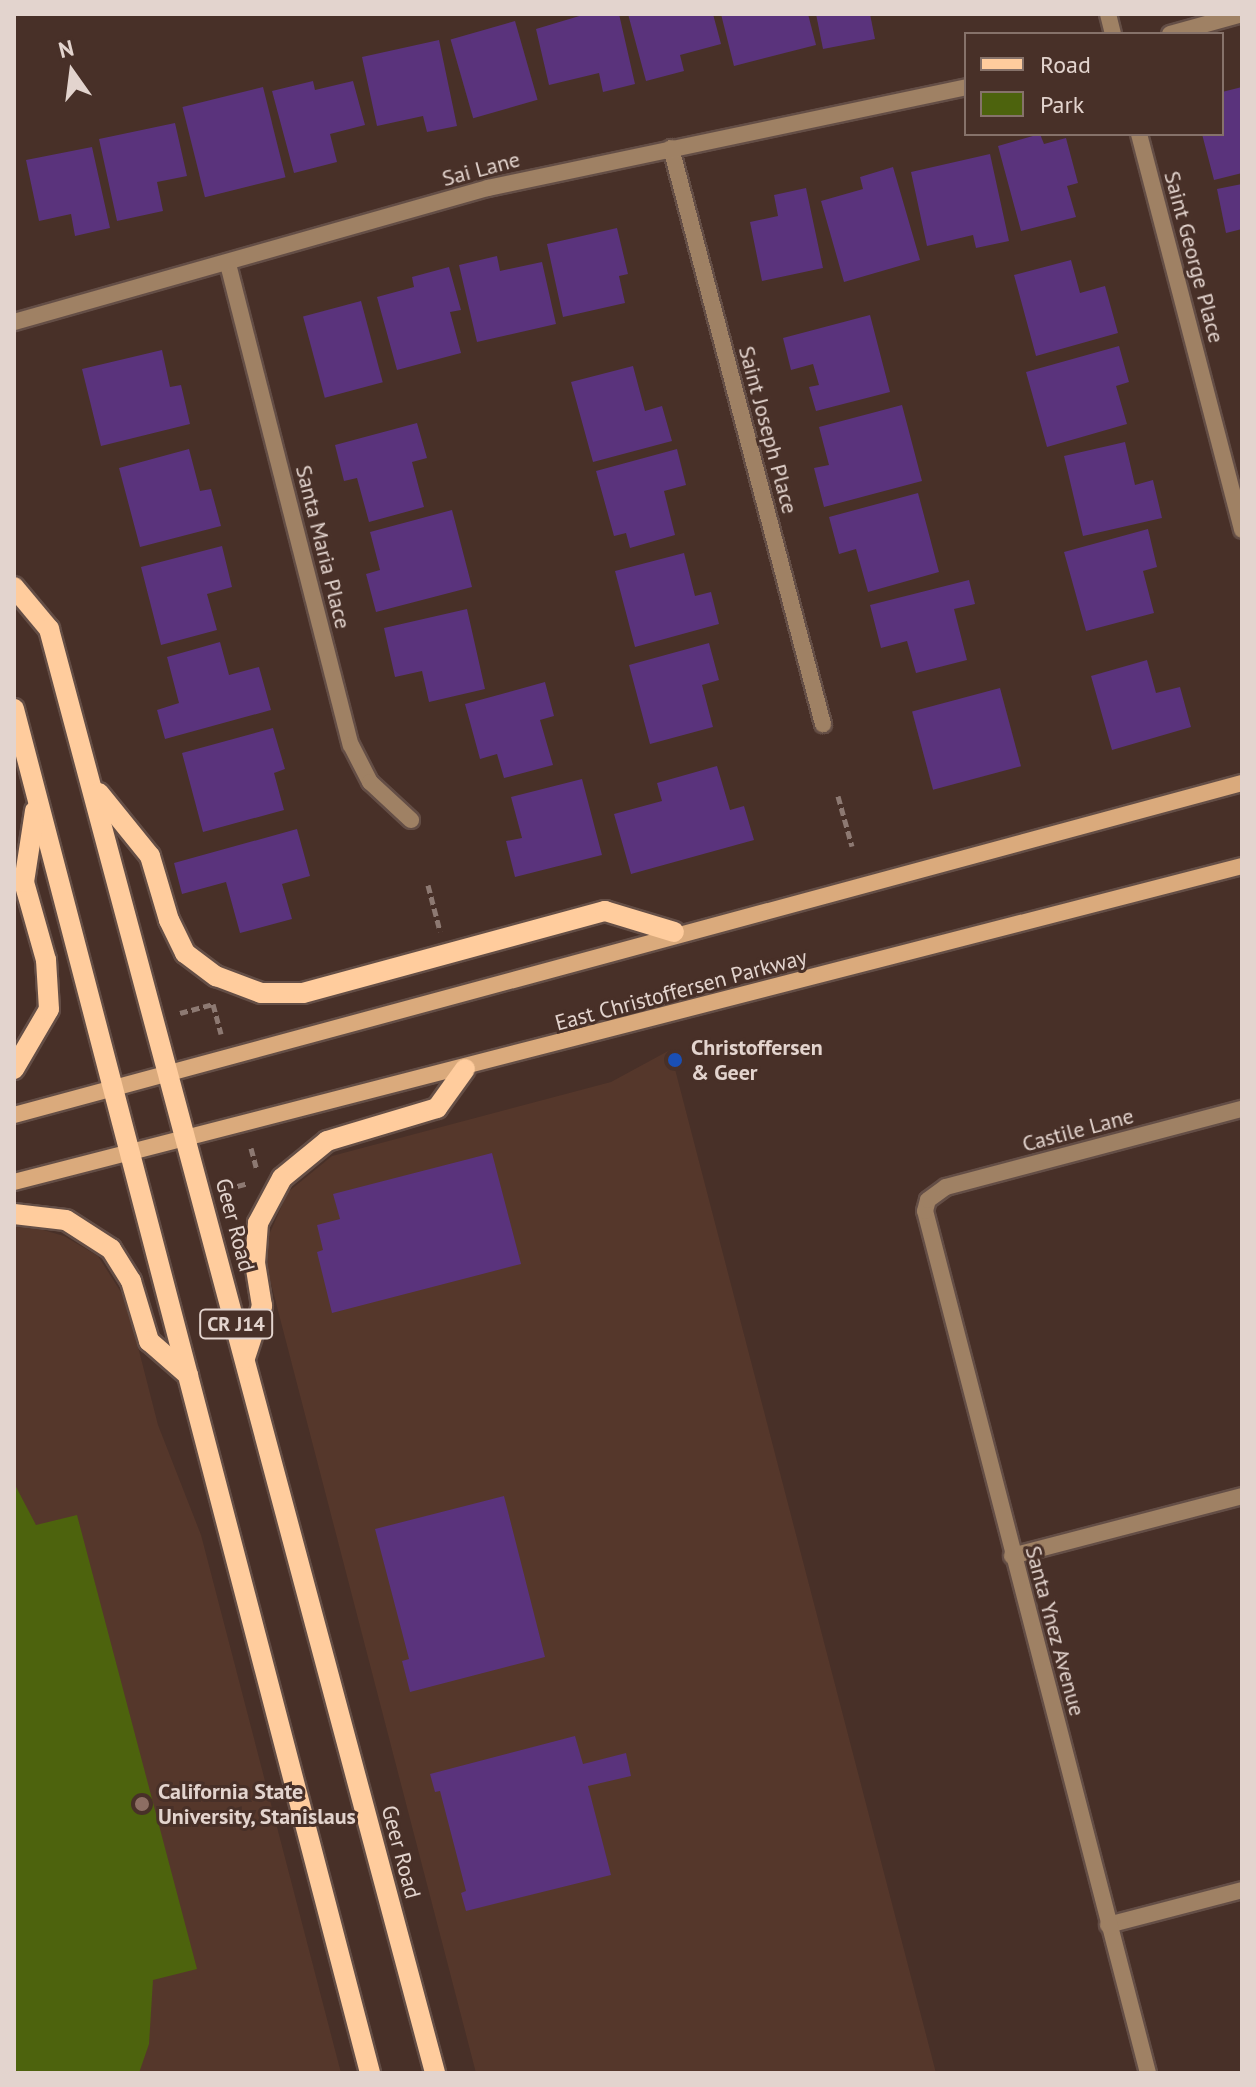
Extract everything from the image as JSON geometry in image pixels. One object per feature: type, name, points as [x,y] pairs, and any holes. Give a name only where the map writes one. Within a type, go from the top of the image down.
[{"type":"main road","name":"Geer Road","points":[[14,587],[49,629],[172,1075],[435,2073]]},
{"type":"main road","name":"CR J14","points":[[14,709],[36,803],[115,1090],[370,2073]]},
{"type":"main road","points":[[93,786],[150,856],[169,920],[185,953],[216,976],[261,993],[303,993],[605,911],[674,932]]},
{"type":"main road","points":[[14,1069],[49,1009],[49,976],[24,882],[36,803]]},
{"type":"main road","points":[[245,1358],[262,1306],[255,1263],[258,1223],[282,1178],[327,1141],[437,1108],[465,1069]]},
{"type":"main road","points":[[14,1214],[66,1220],[111,1249],[131,1281],[149,1341],[188,1375]]},
{"type":"street","points":[[1177,32],[1242,14]]},
{"type":"street","name":"Sai Lane","points":[[14,322],[228,264],[488,188],[964,87]]},
{"type":"street","name":"Saint George Place","points":[[1140,136],[1242,530]]},
{"type":"street","name":"Saint Joseph Place","points":[[671,148],[823,724]]},
{"type":"street","name":"Santa Maria Place","points":[[228,264],[351,745],[370,782],[411,820]]},
{"type":"street","points":[[14,1115],[172,1075],[674,932],[1242,783]]},
{"type":"street","name":"East Christoffersen Parkway","points":[[14,1182],[465,1069],[1242,866]]},
{"type":"street","name":"Castile Lane","points":[[928,1200],[946,1187],[1242,1109]]},
{"type":"street","name":"Santa Ynez Avenue","points":[[928,1200],[926,1222],[1148,2073]]},
{"type":"street","points":[[1012,1556],[1242,1496]]},
{"type":"street","points":[[1108,1925],[1242,1890]]},
{"type":"path","points":[[838,796],[852,846]]},
{"type":"path","points":[[428,885],[440,932]]},
{"type":"path","points":[[180,1013],[213,1004],[221,1034]]},
{"type":"path","points":[[226,1189],[259,1180],[251,1148]]},
{"type":"shaded area","points":[[670,1050],[936,2073],[476,2073],[268,1272],[268,1237],[288,1192],[332,1156],[611,1082]]},
{"type":"shaded area","name":"California State University, Stanislaus","points":[[26,1225],[64,1236],[98,1256],[126,1300],[158,1425],[201,1535],[341,2073],[14,2073],[14,1226]]},
{"type":"green space","points":[[14,1483],[36,1525],[77,1515],[197,1969],[153,1980],[149,2044],[139,2073],[14,2073]]},
{"type":"building","points":[[586,14],[619,14],[635,84],[603,92],[599,73],[549,85],[536,29]]},
{"type":"building","points":[[628,14],[713,14],[721,44],[680,55],[684,71],[646,81]]},
{"type":"building","points":[[721,14],[808,14],[816,45],[734,66]]},
{"type":"building","points":[[816,14],[870,14],[875,39],[823,49]]},
{"type":"building","points":[[515,21],[538,100],[473,118],[451,39]]},
{"type":"building","points":[[439,40],[457,126],[427,132],[423,116],[377,126],[362,57]]},
{"type":"building","points":[[313,81],[315,90],[353,81],[365,125],[330,134],[337,162],[294,173],[272,91]]},
{"type":"building","points":[[263,87],[285,177],[205,197],[182,107]]},
{"type":"building","points":[[1242,87],[1242,173],[1214,180],[1203,136],[1224,136],[1224,92]]},
{"type":"building","points":[[175,123],[187,176],[157,182],[163,211],[117,221],[99,139]]},
{"type":"building","points":[[1033,136],[1041,136],[1044,144],[1066,138],[1078,183],[1067,186],[1076,217],[1021,231],[998,146]]},
{"type":"building","points":[[92,147],[110,228],[75,236],[71,214],[39,221],[26,160]]},
{"type":"building","points":[[990,154],[1009,241],[976,248],[973,235],[927,246],[911,172]]},
{"type":"building","points":[[893,167],[920,260],[844,282],[821,201],[863,189],[860,177]]},
{"type":"building","points":[[1242,184],[1242,229],[1226,233],[1217,189]]},
{"type":"building","points":[[806,188],[823,268],[762,281],[750,222],[778,216],[774,195]]},
{"type":"building","points":[[617,228],[628,274],[619,276],[625,303],[563,317],[547,244]]},
{"type":"building","points":[[497,256],[500,271],[542,262],[556,324],[477,342],[459,265]]},
{"type":"building","points":[[1071,260],[1080,293],[1105,286],[1118,333],[1036,356],[1014,275]]},
{"type":"building","points":[[449,267],[461,310],[450,312],[461,353],[397,370],[377,297],[414,287],[412,277]]},
{"type":"building","points":[[361,301],[383,382],[325,398],[303,317]]},
{"type":"building","points":[[870,315],[890,392],[816,411],[809,387],[819,385],[813,364],[791,370],[783,338]]},
{"type":"building","points":[[1119,346],[1129,382],[1116,386],[1127,424],[1047,447],[1026,372]]},
{"type":"building","points":[[162,350],[170,387],[181,385],[190,424],[101,446],[82,369]]},
{"type":"building","points":[[633,366],[645,411],[662,406],[672,441],[593,462],[571,382]]},
{"type":"building","points":[[902,405],[922,481],[824,507],[814,468],[829,465],[819,427]]},
{"type":"building","points":[[417,423],[427,458],[412,462],[424,507],[369,522],[357,478],[344,481],[335,445]]},
{"type":"building","points":[[1125,442],[1135,485],[1153,480],[1162,518],[1083,536],[1064,456]]},
{"type":"building","points":[[189,449],[200,491],[211,489],[221,526],[140,547],[119,468]]},
{"type":"building","points":[[677,449],[686,485],[664,491],[675,535],[630,548],[626,533],[614,536],[596,471]]},
{"type":"building","points":[[918,493],[939,572],[868,592],[856,549],[839,554],[829,517]]},
{"type":"building","points":[[452,510],[472,587],[376,612],[366,574],[380,570],[370,532]]},
{"type":"building","points":[[1148,529],[1157,567],[1143,571],[1154,613],[1086,631],[1064,552]]},
{"type":"building","points":[[222,546],[232,587],[207,594],[217,630],[161,645],[141,567]]},
{"type":"building","points":[[684,553],[695,596],[711,592],[719,624],[635,647],[615,571]]},
{"type":"building","points":[[969,580],[975,604],[954,609],[967,660],[916,673],[907,641],[881,648],[870,605]]},
{"type":"building","points":[[467,609],[485,689],[429,702],[422,671],[395,677],[384,628]]},
{"type":"building","points":[[220,642],[229,675],[259,667],[271,710],[165,739],[157,710],[179,703],[167,657]]},
{"type":"building","points":[[709,643],[719,680],[702,685],[713,727],[650,744],[629,665]]},
{"type":"building","points":[[1147,660],[1156,693],[1180,687],[1191,727],[1112,750],[1091,676]]},
{"type":"building","points":[[545,682],[554,716],[540,720],[553,765],[504,778],[497,754],[480,759],[465,704]]},
{"type":"building","points":[[1000,688],[1021,766],[933,790],[912,712]]},
{"type":"building","points":[[273,728],[285,769],[274,773],[284,810],[203,832],[182,753]]},
{"type":"building","points":[[717,766],[730,810],[744,806],[754,840],[631,874],[614,814],[662,801],[657,783]]},
{"type":"building","points":[[582,779],[602,855],[515,877],[506,841],[522,838],[511,797]]},
{"type":"building","points":[[297,829],[310,876],[282,884],[292,919],[240,933],[226,882],[182,894],[174,863]]},
{"type":"building","points":[[492,1153],[521,1264],[332,1313],[317,1252],[323,1250],[317,1225],[340,1219],[333,1194]]},
{"type":"building","points":[[504,1496],[545,1657],[410,1692],[402,1661],[409,1659],[375,1529]]},
{"type":"building","points":[[575,1736],[583,1764],[626,1753],[631,1776],[588,1786],[611,1875],[466,1911],[461,1893],[466,1891],[440,1791],[435,1792],[430,1774]]},
{"type":"place","name":"Christoffersen & Geer","points":[[675,1060]]},
{"type":"place","name":"California State University, Stanislaus","points":[[142,1804]]}]
